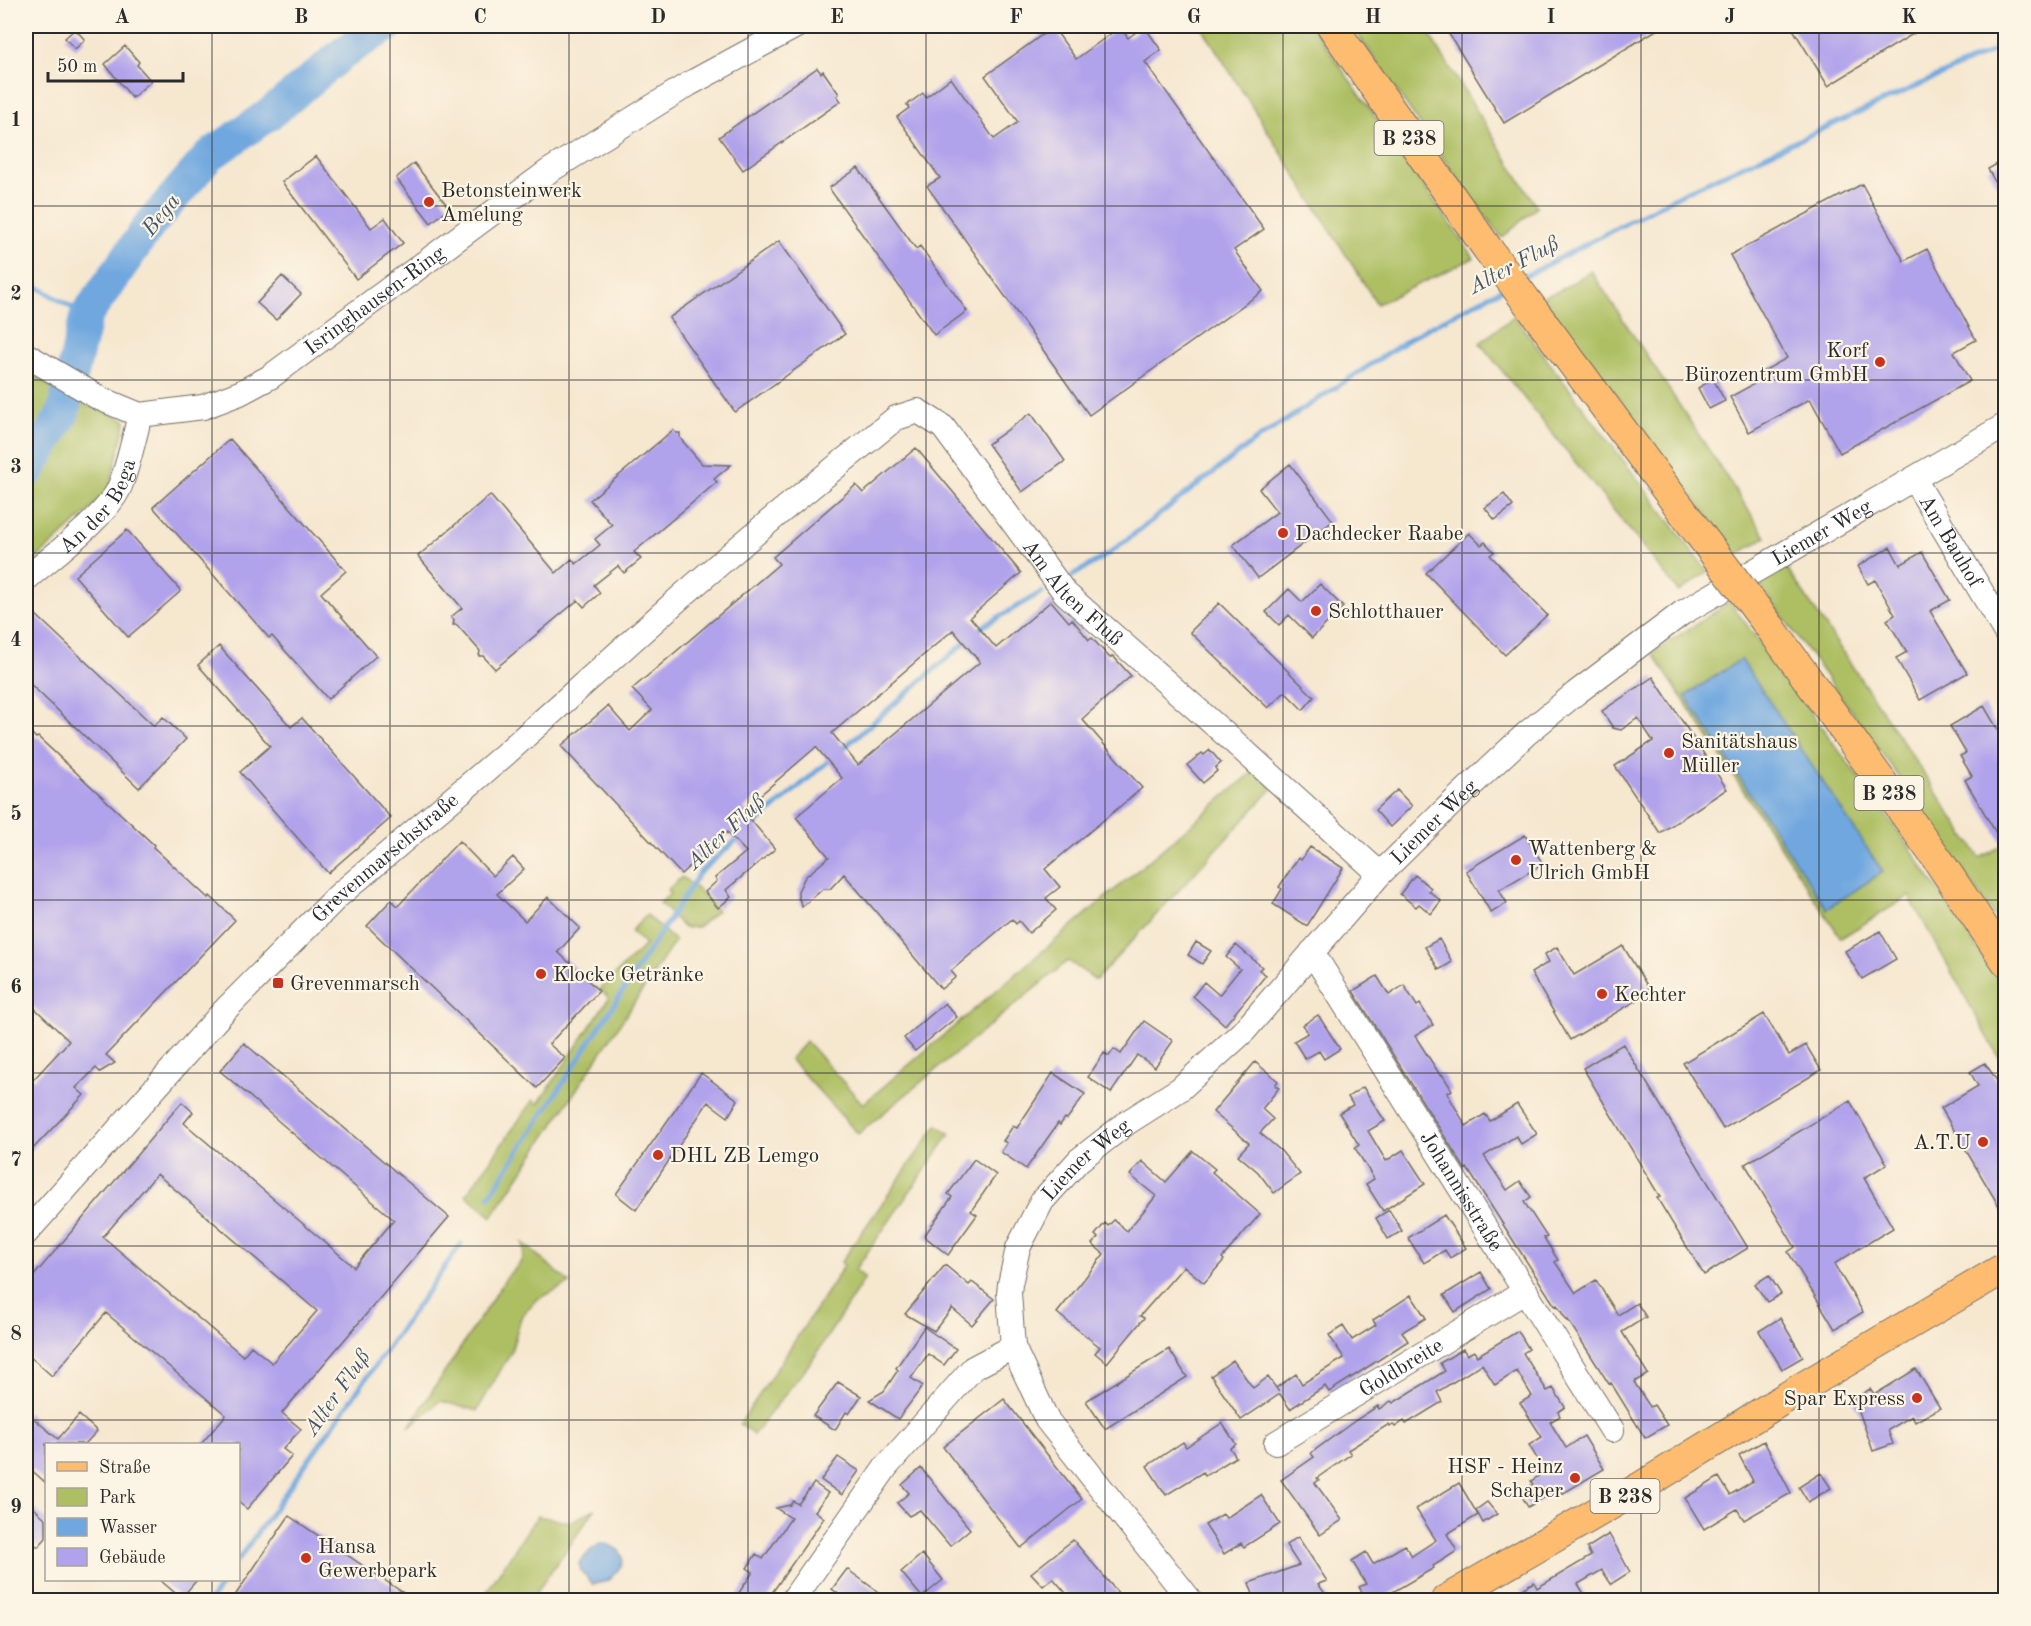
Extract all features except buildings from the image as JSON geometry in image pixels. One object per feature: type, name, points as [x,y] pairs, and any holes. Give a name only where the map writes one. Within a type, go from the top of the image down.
[{"type":"main road","name":"B 238","points":[[1332,26],[1487,248],[1770,627],[1938,860],[2006,961]]},
{"type":"main road","name":"B 238","points":[[1446,1600],[1639,1488],[1803,1387],[2006,1267]]},
{"type":"street","name":"Isringhausen-Ring","points":[[26,355],[99,398],[141,415],[203,407],[240,393],[270,377],[549,171],[690,84],[796,26]]},
{"type":"street","name":"Am Alten Fluß","points":[[778,514],[896,418],[918,411],[943,427],[1065,593],[1380,874]]},
{"type":"street","name":"An der Bega","points":[[26,579],[99,516],[112,500],[120,486],[141,415]]},
{"type":"street","name":"Liemer Weg","points":[[1190,1600],[1047,1420],[1013,1347],[1010,1284],[1018,1248],[1042,1201],[1079,1160],[1128,1122],[1180,1089],[1245,1030],[1380,874],[1527,734],[1576,693],[1682,613],[2006,425]]},
{"type":"street","name":"Am Bauhof","points":[[1914,479],[2006,633]]},
{"type":"street","name":"Grevenmarschstraße","points":[[26,1233],[223,1011],[338,896],[465,789],[683,595],[778,514]]},
{"type":"street","name":"Johannisstraße","points":[[1312,952],[1612,1430]]},
{"type":"street","name":"Goldbreite","points":[[1276,1443],[1526,1291]]},
{"type":"street","points":[[793,1600],[886,1467],[973,1368],[1013,1347]]},
{"type":"green space","points":[[1201,26],[1312,26],[1474,258],[1377,304]]},
{"type":"green space","points":[[1352,26],[1424,26],[1537,207],[1502,238],[1453,172]]},
{"type":"green space","points":[[1591,271],[1766,537],[1737,555],[1542,297],[1561,290]]},
{"type":"green space","points":[[1514,316],[1708,572],[1679,592],[1480,343]]},
{"type":"green space","points":[[36,377],[80,401],[126,420],[110,486],[90,510],[26,568],[26,394]]},
{"type":"green space","points":[[1786,567],[1980,858],[2005,844],[2005,932],[1907,788],[1759,584]]},
{"type":"green space","points":[[1730,602],[1908,845],[2005,991],[2005,1068],[1909,896],[1841,938],[1653,654]]},
{"type":"green space","points":[[1253,772],[1273,788],[1096,980],[1068,961],[858,1134],[790,1059],[806,1041],[863,1104]]},
{"type":"green space","points":[[682,877],[702,893],[717,911],[698,927],[684,928],[660,903],[670,894],[667,890]]},
{"type":"green space","points":[[647,915],[675,941],[492,1217],[466,1195],[533,1100],[538,1104],[609,998],[600,989],[645,945],[631,931]]},
{"type":"green space","points":[[937,1125],[950,1134],[855,1270],[865,1278],[813,1359],[753,1435],[740,1424],[844,1266],[841,1262]]},
{"type":"green space","points":[[523,1243],[570,1283],[536,1300],[521,1317],[511,1352],[477,1411],[440,1401],[409,1427],[508,1275],[521,1261],[524,1253]]},
{"type":"green space","points":[[595,1509],[531,1600],[481,1600],[537,1516],[571,1522]]},
{"type":"water","points":[[1741,659],[1883,872],[1827,909],[1685,696]]},
{"type":"water","points":[[601,1543],[617,1549],[623,1561],[608,1580],[592,1584],[581,1571],[579,1563]]},
{"type":"waterway","name":"Bega","points":[[26,473],[63,413],[86,316],[149,226],[209,156],[272,112],[346,51],[387,26]]},
{"type":"waterway","name":"Alter Fluß","points":[[1520,279],[1683,193],[2006,45]]},
{"type":"waterway","points":[[26,280],[86,316]]},
{"type":"waterway","name":"Alter Fluß","points":[[1072,576],[1107,555],[1253,442],[1420,332],[1504,288]]},
{"type":"waterway","name":"Alter Fluß","points":[[975,634],[985,625],[1042,592]]},
{"type":"waterway","name":"Alter Fluß","points":[[839,752],[968,640]]},
{"type":"waterway","name":"Alter Fluß","points":[[751,828],[832,758]]},
{"type":"waterway","name":"Alter Fluß","points":[[489,1197],[700,872],[741,836]]},
{"type":"waterway","name":"Alter Fluß","points":[[240,1557],[461,1244]]},
{"type":"waterway","name":"Alter Fluß","points":[[210,1600],[224,1581]]},
{"type":"place","name":"Betonsteinwerk Amelung","points":[[429,202]]},
{"type":"place","name":"Korf Bürozentrum GmbH","points":[[1880,362]]},
{"type":"place","name":"Dachdecker Raabe","points":[[1283,533]]},
{"type":"place","name":"Schlotthauer","points":[[1316,611]]},
{"type":"place","name":"Sanitätshaus Müller","points":[[1669,753]]},
{"type":"place","name":"Wattenberg & Ulrich GmbH","points":[[1516,860]]},
{"type":"place","name":"Klocke Getränke","points":[[541,974]]},
{"type":"place","name":"Grevenmarsch","points":[[278,983]]},
{"type":"place","name":"Kechter","points":[[1602,994]]},
{"type":"place","name":"A.T.U","points":[[1983,1142]]},
{"type":"place","name":"DHL ZB Lemgo","points":[[658,1155]]},
{"type":"place","name":"Spar Express","points":[[1917,1398]]},
{"type":"place","name":"HSF - Heinz Schaper","points":[[1575,1478]]},
{"type":"place","name":"Hansa Gewerbepark","points":[[306,1558]]}]
